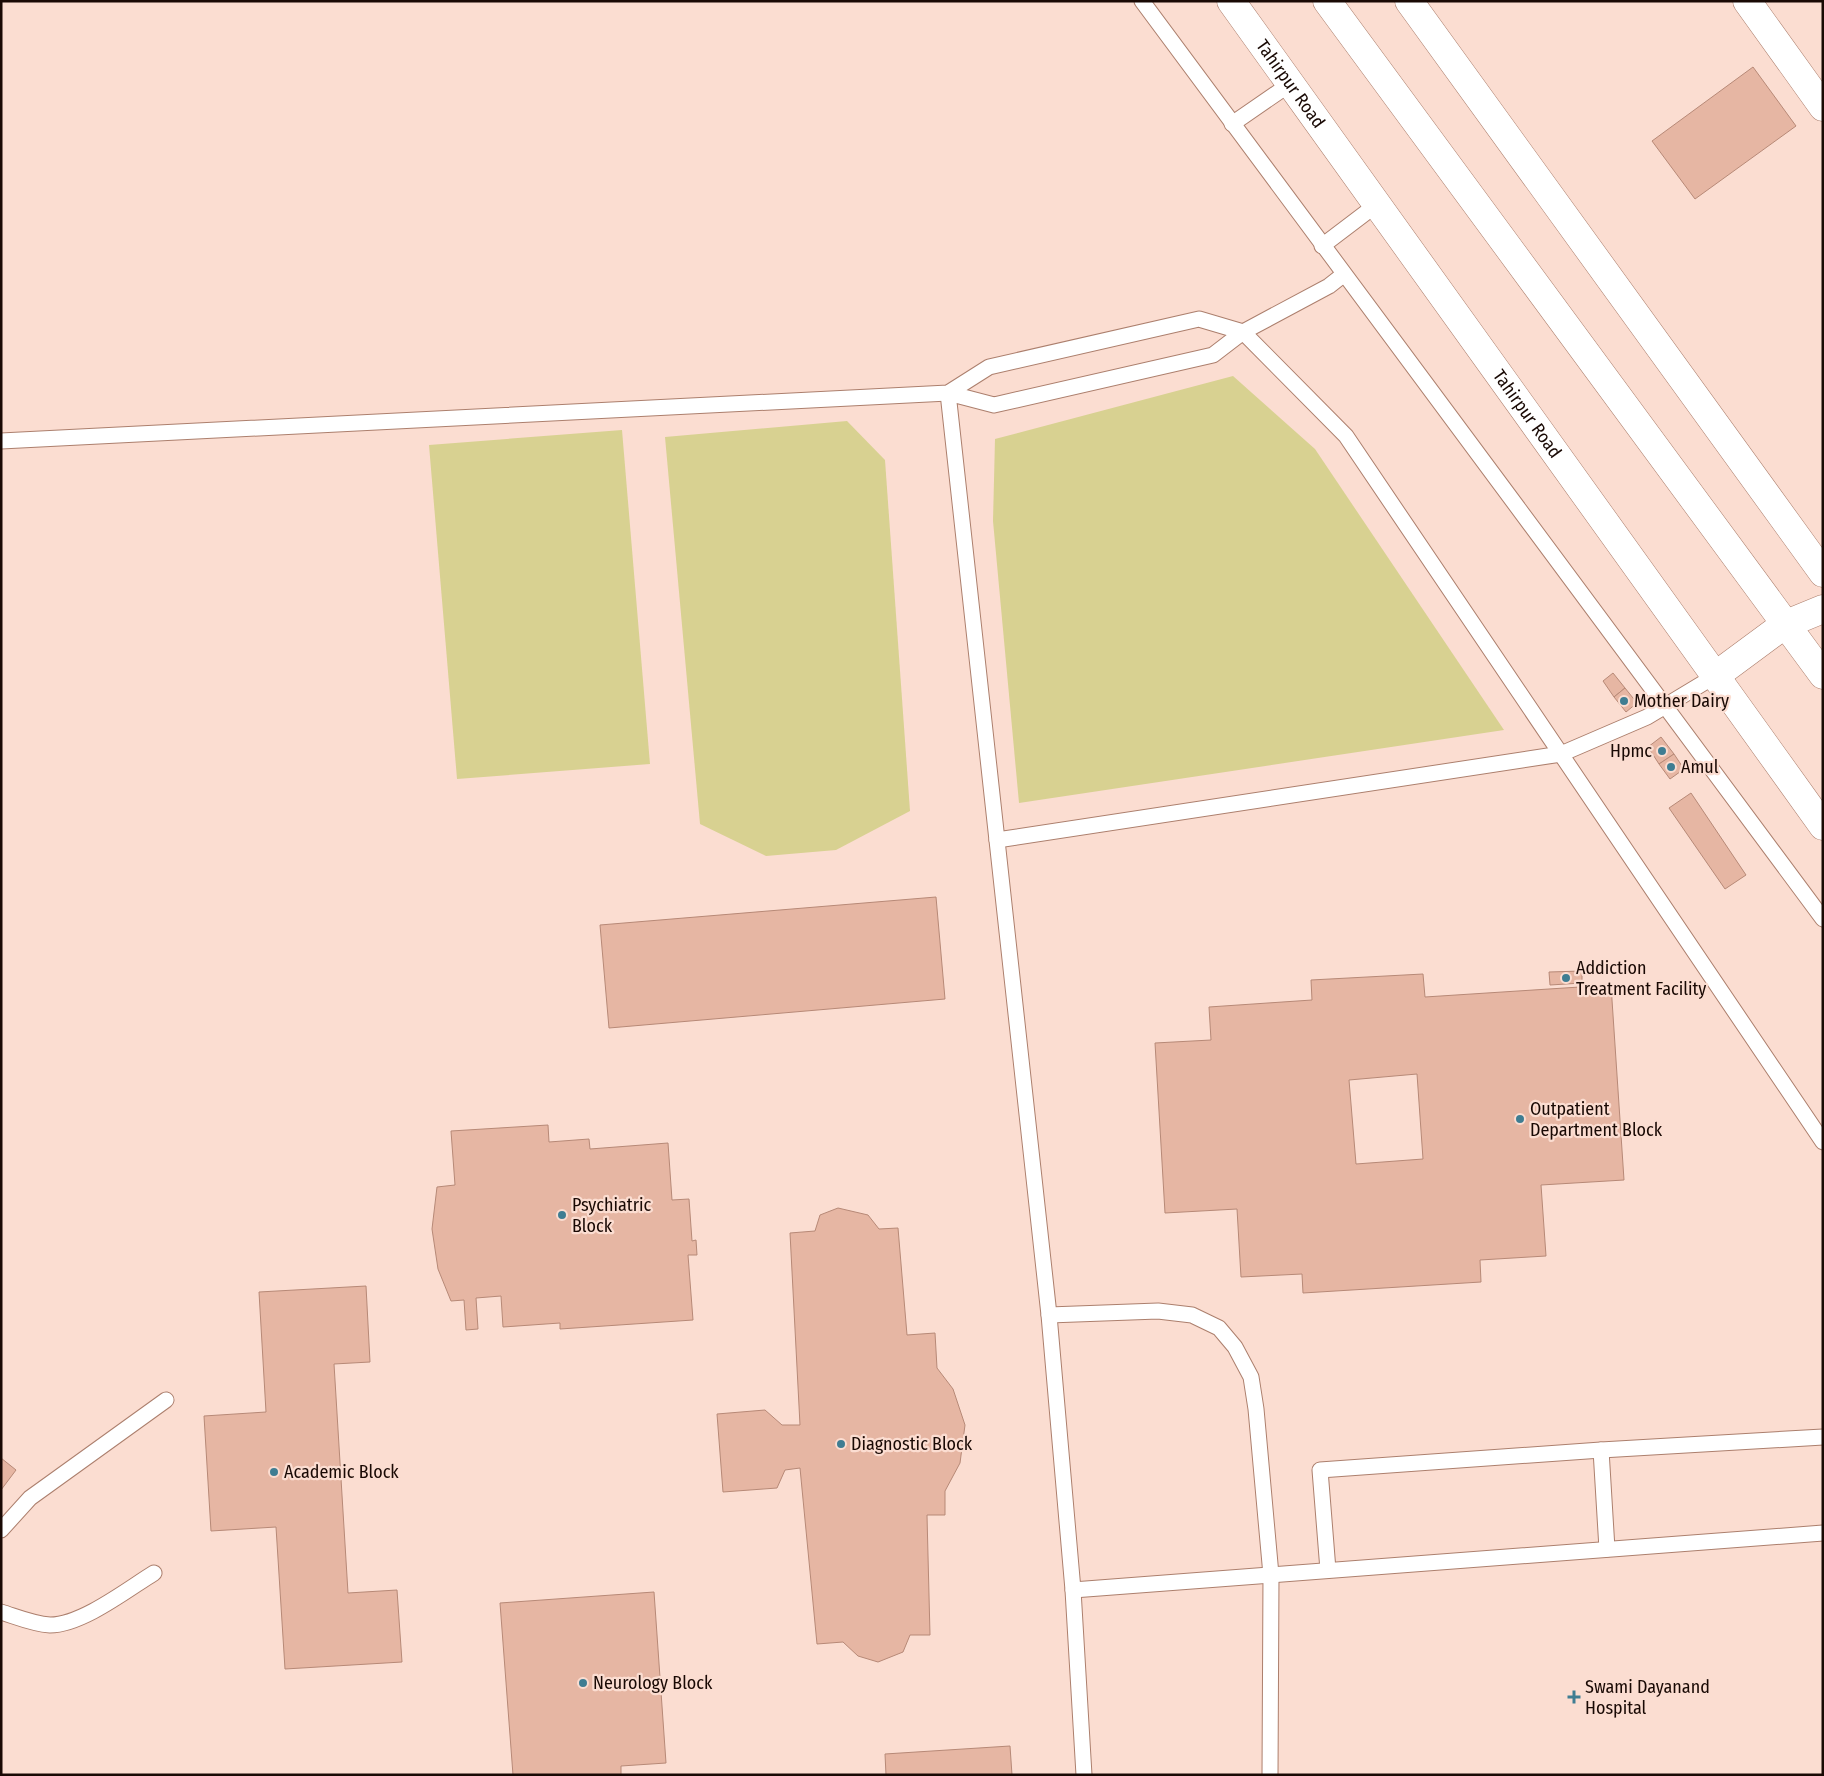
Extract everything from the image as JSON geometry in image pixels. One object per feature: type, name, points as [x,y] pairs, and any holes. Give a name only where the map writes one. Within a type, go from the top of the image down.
[{"type":"main road","name":"Tahirpur Road","points":[[1231,1],[1823,826]]},
{"type":"main road","points":[[1327,1],[1784,625],[1823,675]]},
{"type":"main road","points":[[1747,1],[1823,107]]},
{"type":"main road","points":[[1413,3],[1823,572]]},
{"type":"main road","points":[[1715,676],[1784,625],[1823,609]]},
{"type":"lane","points":[[1142,1],[1343,275],[1823,919]]},
{"type":"lane","points":[[1232,124],[1290,84]]},
{"type":"lane","points":[[1322,246],[1376,205]]},
{"type":"lane","points":[[1,441],[948,393],[994,405],[1213,356],[1243,332],[1329,286],[1343,275]]},
{"type":"lane","points":[[948,393],[989,367],[1199,319],[1243,332],[1346,436],[1823,1142]]},
{"type":"lane","points":[[948,393],[1049,1315],[1072,1590],[1084,1775]]},
{"type":"lane","points":[[997,840],[1561,754],[1647,717],[1715,676]]},
{"type":"lane","points":[[1049,1315],[1158,1310],[1192,1315],[1219,1328],[1235,1347],[1251,1377],[1256,1409],[1271,1575],[1270,1775]]},
{"type":"lane","points":[[1,1530],[30,1498],[166,1400]]},
{"type":"lane","points":[[1328,1570],[1320,1470],[1601,1450],[1823,1437]]},
{"type":"lane","points":[[1601,1450],[1606,1550]]},
{"type":"lane","points":[[1072,1590],[1823,1533]]},
{"type":"lane","points":[[1,1612],[51,1625],[72,1620],[91,1612],[154,1573]]},
{"type":"shaded area","points":[[1233,376],[1315,449],[1504,730],[1019,803],[993,521],[995,439]]},
{"type":"shaded area","points":[[847,421],[885,460],[910,811],[836,850],[766,856],[700,824],[665,437]]},
{"type":"shaded area","points":[[622,430],[650,764],[457,779],[429,445]]},
{"type":"building","points":[[1753,67],[1796,126],[1695,199],[1652,141]]},
{"type":"building","points":[[1613,673],[1625,688],[1614,697],[1603,681]]},
{"type":"building","points":[[1625,688],[1637,703],[1626,712],[1614,697]]},
{"type":"building","points":[[1661,737],[1674,754],[1659,764],[1648,747]]},
{"type":"building","points":[[1674,754],[1684,769],[1670,779],[1659,764]]},
{"type":"building","points":[[1691,793],[1746,875],[1725,889],[1669,808]]},
{"type":"building","points":[[936,897],[945,999],[609,1028],[600,925]]},
{"type":"building","name":"Addiction Treatment Facility","points":[[1582,971],[1582,983],[1550,985],[1549,972]]},
{"type":"building","name":"Outpatient Department Block","points":[[1423,974],[1425,997],[1611,985],[1624,1180],[1541,1185],[1546,1256],[1480,1260],[1481,1282],[1303,1293],[1302,1274],[1241,1277],[1237,1209],[1165,1213],[1155,1043],[1211,1040],[1209,1007],[1312,1000],[1311,980]],"holes":[[[1417,1074],[1423,1159],[1356,1164],[1349,1080]]]},
{"type":"building","name":"Psychiatric Block","points":[[548,1125],[549,1142],[589,1139],[590,1149],[668,1143],[672,1200],[689,1199],[692,1241],[696,1240],[697,1255],[688,1255],[693,1320],[560,1329],[560,1323],[503,1327],[501,1296],[476,1298],[478,1329],[466,1330],[464,1300],[451,1301],[438,1269],[432,1229],[437,1187],[455,1185],[451,1131]]},
{"type":"building","name":"Diagnostic Block","points":[[838,1208],[868,1215],[879,1229],[898,1228],[907,1335],[935,1333],[937,1368],[953,1389],[965,1425],[960,1463],[945,1491],[945,1515],[927,1515],[930,1635],[910,1635],[903,1652],[878,1662],[858,1656],[843,1642],[817,1644],[800,1468],[785,1470],[777,1488],[723,1492],[717,1414],[765,1410],[782,1425],[800,1425],[790,1233],[815,1231],[820,1215]]},
{"type":"building","name":"Academic Block","points":[[366,1286],[370,1362],[334,1364],[348,1593],[397,1590],[402,1662],[285,1669],[276,1527],[211,1531],[204,1416],[266,1412],[259,1292]]},
{"type":"building","points":[[1,1458],[16,1470],[1,1490]]},
{"type":"building","name":"Neurology Block","points":[[654,1592],[666,1763],[621,1766],[621,1775],[513,1775],[500,1603]]},
{"type":"building","points":[[1010,1746],[1012,1775],[886,1775],[885,1754]]},
{"type":"place","name":"Mother Dairy","points":[[1624,701]]},
{"type":"place","name":"Hpmc","points":[[1662,751]]},
{"type":"place","name":"Amul","points":[[1671,767]]},
{"type":"place","name":"Addiction Treatment Facility","points":[[1566,978]]},
{"type":"place","name":"Outpatient Department Block","points":[[1520,1119]]},
{"type":"place","name":"Psychiatric Block","points":[[562,1215]]},
{"type":"place","name":"Diagnostic Block","points":[[841,1444]]},
{"type":"place","name":"Academic Block","points":[[274,1472]]},
{"type":"place","name":"Neurology Block","points":[[583,1683]]},
{"type":"place","name":"Swami Dayanand Hospital","points":[[1574,1697]]}]
